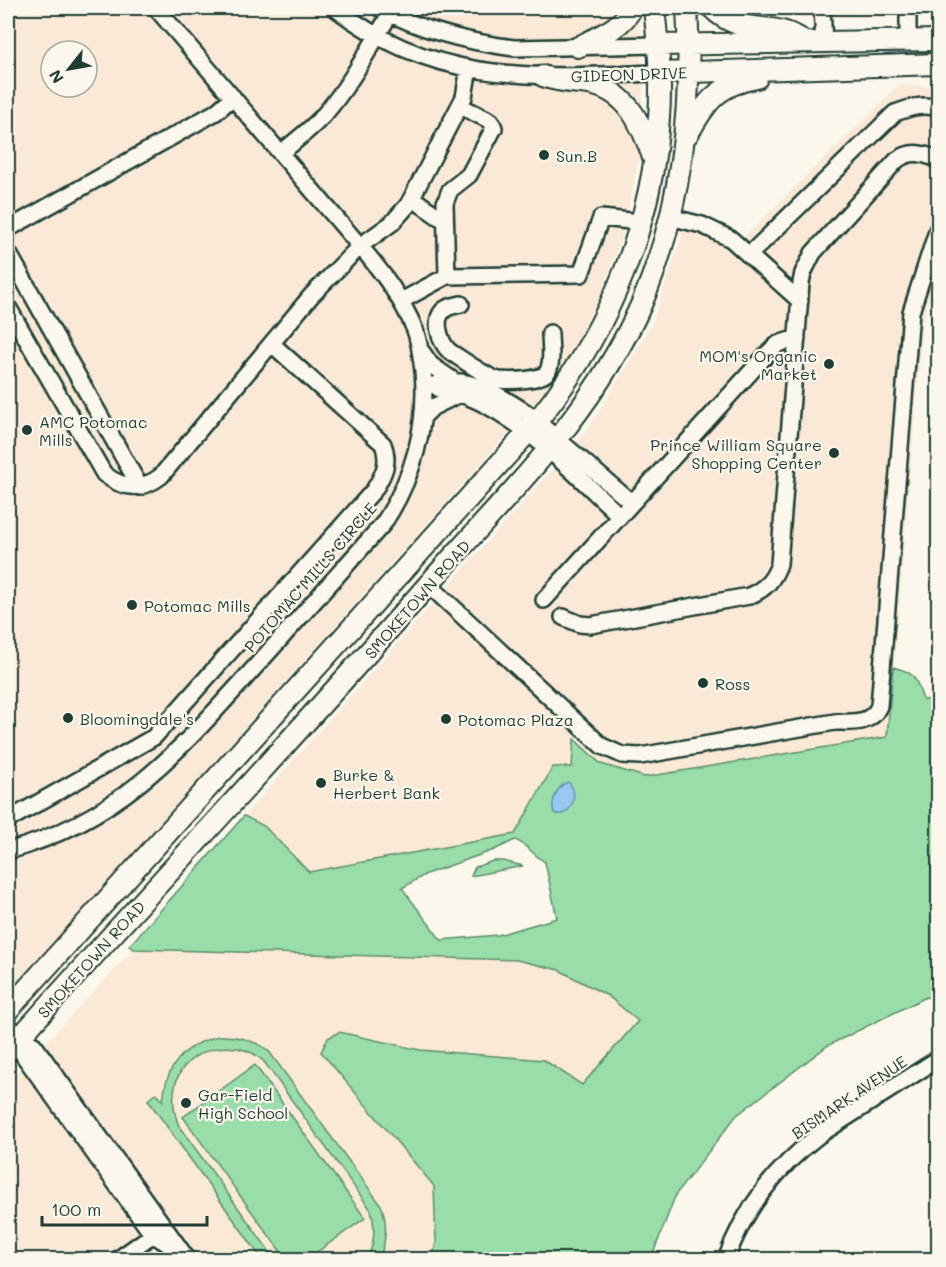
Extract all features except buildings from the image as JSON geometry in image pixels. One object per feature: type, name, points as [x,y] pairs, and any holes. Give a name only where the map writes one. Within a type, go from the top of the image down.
[{"type":"main road","points":[[578,47],[614,28],[622,22],[632,8]]},
{"type":"main road","name":"SMOKETOWN ROAD","points":[[8,1010],[532,427],[574,370],[594,337],[623,274],[640,222],[654,159],[659,118],[659,73],[654,8]]},
{"type":"main road","name":"SMOKETOWN ROAD","points":[[11,1038],[368,655],[428,584],[553,445],[590,396],[621,344],[640,305],[654,272],[670,217],[683,141],[689,72],[687,8]]},
{"type":"main road","points":[[712,8],[738,25],[780,30],[815,42]]},
{"type":"main road","name":"GIDEON DRIVE","points":[[658,45],[939,40]]},
{"type":"main road","name":"GIDEON DRIVE","points":[[659,73],[939,64]]},
{"type":"main road","points":[[683,141],[703,107],[723,88],[782,69]]},
{"type":"main road","points":[[543,76],[569,83],[599,86],[621,99],[641,125],[654,159]]},
{"type":"main road","points":[[240,753],[260,772]]},
{"type":"street","name":"GIDEON DRIVE","points":[[335,8],[376,36],[415,54],[469,68],[543,76],[659,73]]},
{"type":"street","points":[[815,42],[822,8]]},
{"type":"street","points":[[908,8],[908,40]]},
{"type":"street","name":"POTOMAC MILLS CIRCLE","points":[[8,851],[91,818],[123,797],[168,761],[383,524],[395,506],[411,470],[423,417],[424,387],[416,332],[386,278],[160,9]]},
{"type":"street","name":"GIDEON DRIVE","points":[[384,11],[439,33],[514,48],[658,45]]},
{"type":"street","points":[[280,153],[323,116],[349,82],[376,36],[384,11]]},
{"type":"street","points":[[8,307],[104,474],[123,486],[140,487],[152,483],[161,476],[311,296],[360,246],[401,215],[460,106],[464,97],[469,68]]},
{"type":"street","points":[[8,230],[216,112],[232,97]]},
{"type":"street","points":[[749,255],[895,113],[908,108],[929,105],[939,108]]},
{"type":"street","points":[[447,276],[445,203],[450,190],[469,175],[494,128],[491,122],[460,106]]},
{"type":"street","points":[[563,617],[580,624],[591,625],[749,596],[762,590],[770,582],[779,564],[803,273],[813,253],[897,160],[911,153],[939,159]]},
{"type":"street","points":[[412,198],[439,217],[445,215]]},
{"type":"street","points":[[670,217],[715,230],[731,239],[800,301]]},
{"type":"street","points":[[401,302],[447,276],[581,274],[601,218],[640,222]]},
{"type":"street","points":[[428,584],[602,746],[612,752],[640,756],[835,722],[859,722],[872,717],[879,706],[911,312],[939,228]]},
{"type":"street","points":[[8,252],[140,487]]},
{"type":"street","points":[[461,304],[446,308],[439,317],[441,340],[449,351],[497,380],[536,379],[544,376],[549,370],[550,333]]},
{"type":"street","points":[[544,600],[768,353],[778,344],[797,338]]},
{"type":"street","points":[[8,820],[154,737],[374,490],[382,477],[387,461],[383,444],[272,344]]},
{"type":"street","points":[[419,345],[431,365],[457,388]]},
{"type":"street","points":[[424,387],[457,388],[497,396],[521,409],[532,427],[553,445],[632,503]]},
{"type":"street","points":[[423,417],[457,388]]},
{"type":"street","points":[[553,445],[620,516]]},
{"type":"street","points":[[11,1038],[34,1045],[159,1230],[186,1257]]},
{"type":"street","name":"BISMARK AVENUE","points":[[726,1260],[742,1224],[783,1166],[819,1136],[939,1059]]},
{"type":"street","points":[[117,1260],[159,1230]]},
{"type":"shaded area","name":"Potomac Mills","points":[[8,8],[637,8],[643,85],[641,150],[622,235],[601,294],[573,349],[542,395],[16,984],[8,989]]},
{"type":"shaded area","points":[[728,8],[938,8],[938,16],[749,18]]},
{"type":"shaded area","points":[[899,85],[938,86],[938,265],[923,320],[888,737],[621,782],[616,816],[309,872],[264,826],[244,816],[589,428],[652,324],[684,230],[742,239]]},
{"type":"shaded area","name":"Gar-Field High School","points":[[134,949],[517,960],[559,970],[608,996],[639,1021],[583,1085],[322,1052],[434,1186],[436,1243],[432,1259],[8,1259],[8,1083]]},
{"type":"green space","points":[[893,667],[907,672],[914,678],[923,700],[938,699],[938,999],[926,997],[827,1046],[736,1116],[676,1194],[651,1259],[432,1259],[436,1243],[434,1186],[321,1052],[328,1038],[339,1032],[420,1050],[544,1060],[582,1085],[638,1021],[608,996],[559,970],[517,960],[134,949],[129,946],[244,816],[264,826],[309,872],[515,834],[553,767],[572,767],[574,739],[601,764],[645,777],[887,737]],"holes":[[[515,840],[545,862],[557,918],[498,935],[441,940],[402,888],[426,874],[494,850]]]},
{"type":"green space","points":[[493,861],[504,861],[523,866],[471,876],[475,867]]},
{"type":"green space","points":[[219,1036],[245,1039],[268,1050],[381,1205],[385,1219],[385,1232],[379,1259],[367,1259],[374,1235],[371,1210],[265,1063],[246,1050],[222,1048],[210,1050],[189,1062],[178,1077],[174,1098],[177,1119],[179,1126],[275,1259],[262,1259],[148,1100],[156,1093],[163,1101],[168,1077],[179,1058],[196,1045]]},
{"type":"green space","points":[[255,1065],[365,1218],[307,1259],[286,1259],[183,1117]]},
{"type":"water","points":[[568,782],[574,792],[572,804],[565,813],[554,813],[555,795]]},
{"type":"place","name":"Sun.B","points":[[544,155]]},
{"type":"place","name":"MOM's Organic Market","points":[[829,364]]},
{"type":"place","name":"AMC Potomac Mills","points":[[27,430]]},
{"type":"place","name":"Prince William Square Shopping Center","points":[[834,453]]},
{"type":"place","name":"Potomac Mills","points":[[132,605]]},
{"type":"place","name":"Ross","points":[[703,683]]},
{"type":"place","name":"Bloomingdale's","points":[[68,718]]},
{"type":"place","name":"Potomac Plaza","points":[[446,719]]},
{"type":"place","name":"Burke & Herbert Bank","points":[[321,783]]},
{"type":"place","name":"Gar-Field High School","points":[[186,1103]]}]
